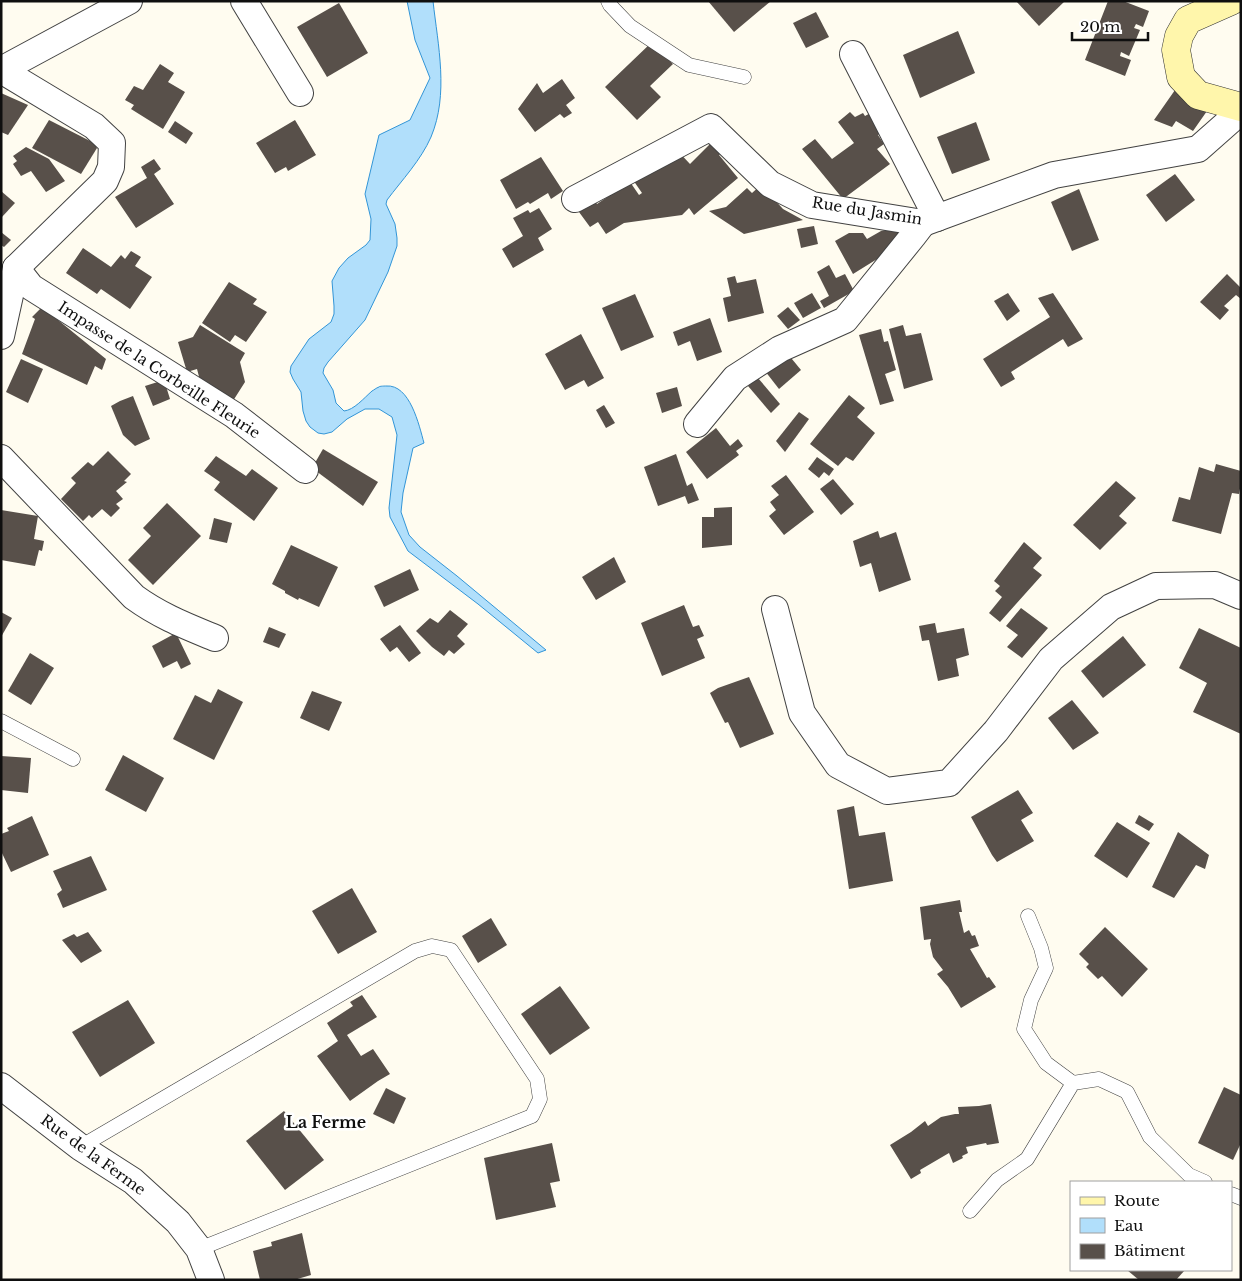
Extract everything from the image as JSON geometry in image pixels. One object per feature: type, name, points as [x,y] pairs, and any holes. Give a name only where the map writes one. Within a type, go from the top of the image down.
[{"type":"street","points":[[1,70],[129,1]]},
{"type":"street","points":[[244,1],[300,93]]},
{"type":"street","points":[[1231,1],[1188,20],[1179,36],[1176,50],[1181,77],[1198,95],[1241,107]]},
{"type":"street","points":[[697,424],[735,378],[780,349],[845,320],[914,236],[930,220],[853,54]]},
{"type":"street","points":[[1,70],[94,126],[112,143],[111,168],[105,181],[8,268],[1,336]]},
{"type":"street","name":"Rue du Jasmin","points":[[575,199],[711,127],[770,184],[812,205],[930,220],[1054,175],[1198,149],[1241,111]]},
{"type":"street","name":"Impasse de la Corbeille Fleurie","points":[[8,268],[31,287],[234,415],[305,470]]},
{"type":"street","points":[[1,458],[134,597],[150,609],[167,618],[215,638]]},
{"type":"street","points":[[775,609],[802,713],[838,764],[887,791],[949,783],[996,731],[1050,659],[1111,608],[1156,586],[1215,585],[1241,596]]},
{"type":"street","name":"Rue de la Ferme","points":[[1,1086],[80,1147],[133,1181],[178,1222],[199,1249],[211,1280]]},
{"type":"lane","points":[[608,1],[630,26],[689,65],[744,77]]},
{"type":"lane","points":[[1,721],[73,759]]},
{"type":"lane","points":[[1028,916],[1041,948],[1046,968],[1031,1000],[1024,1029],[1046,1063],[1073,1083],[1099,1079],[1127,1092],[1150,1137],[1188,1175],[1203,1181]]},
{"type":"lane","points":[[80,1147],[415,951],[432,946],[451,950],[537,1079],[540,1099],[532,1116],[199,1249]]},
{"type":"lane","points":[[970,1211],[996,1180],[1027,1159],[1073,1083]]},
{"type":"water","points":[[407,1],[433,1],[441,70],[440,104],[431,137],[422,154],[387,200],[386,204],[395,224],[397,238],[397,246],[388,272],[365,320],[328,362],[323,373],[333,390],[336,403],[344,411],[355,406],[380,386],[394,387],[407,398],[416,417],[424,443],[413,448],[403,493],[401,512],[409,535],[420,547],[546,650],[538,653],[478,604],[408,551],[390,517],[389,508],[397,435],[392,417],[379,409],[365,409],[347,419],[332,432],[318,433],[306,421],[301,392],[290,372],[291,366],[309,339],[331,322],[334,314],[332,281],[339,268],[370,240],[371,219],[365,194],[379,135],[410,120],[430,78],[415,40]]},
{"type":"building","points":[[708,1],[771,1],[734,32]]},
{"type":"building","points":[[1016,1],[1065,1],[1039,26]]},
{"type":"building","points":[[1108,1],[1123,1],[1149,11],[1143,27],[1136,24],[1134,28],[1140,30],[1129,56],[1121,52],[1120,56],[1131,60],[1125,76],[1085,60]]},
{"type":"building","points":[[339,3],[368,53],[327,77],[297,27]]},
{"type":"building","points":[[816,12],[829,37],[806,48],[793,23]]},
{"type":"building","points":[[958,31],[975,73],[920,98],[903,55]]},
{"type":"building","points":[[652,42],[673,64],[650,86],[661,97],[637,120],[605,87]]},
{"type":"building","points":[[160,64],[174,73],[168,82],[185,92],[163,129],[131,109],[134,105],[125,100],[134,86],[143,90]]},
{"type":"building","points":[[562,79],[575,98],[566,105],[572,113],[564,118],[560,114],[535,132],[518,109],[537,83],[543,93]]},
{"type":"building","points":[[1175,90],[1207,111],[1193,131],[1176,121],[1172,127],[1154,120]]},
{"type":"building","points":[[1,93],[28,105],[8,135],[1,132]]},
{"type":"building","points":[[874,111],[887,128],[878,135],[884,144],[877,149],[890,164],[843,199],[802,149],[815,139],[832,159],[854,143],[838,122],[850,112],[855,117],[863,113],[865,116]]},
{"type":"building","points":[[49,120],[94,143],[97,148],[81,174],[32,148]]},
{"type":"building","points":[[295,120],[316,155],[288,171],[286,167],[275,173],[256,143]]},
{"type":"building","points":[[175,121],[193,133],[186,144],[168,132]]},
{"type":"building","points":[[976,122],[990,160],[952,174],[937,137]]},
{"type":"building","points":[[715,139],[724,151],[719,155],[738,178],[694,215],[689,208],[682,215],[624,223],[606,234],[598,222],[590,227],[579,212],[595,201],[597,204],[622,187],[628,179],[639,195],[642,193],[631,177],[675,148],[690,164]]},
{"type":"building","points":[[26,147],[49,159],[65,181],[46,192],[31,171],[21,176],[13,164],[17,161],[13,156]]},
{"type":"building","points":[[541,157],[563,191],[551,199],[548,193],[530,204],[528,202],[516,209],[500,180]]},
{"type":"building","points":[[154,159],[161,169],[154,174],[174,204],[136,228],[115,197],[147,178],[141,167]]},
{"type":"building","points":[[1175,174],[1195,200],[1166,222],[1146,195]]},
{"type":"building","points":[[761,185],[783,209],[803,220],[744,234],[709,211],[726,207],[747,188],[752,193]]},
{"type":"building","points":[[1079,189],[1099,240],[1072,251],[1051,202]]},
{"type":"building","points":[[1,191],[15,203],[1,218]]},
{"type":"building","points":[[539,208],[552,229],[538,238],[544,250],[513,268],[502,249],[523,236],[513,218],[528,210],[530,213]]},
{"type":"building","points":[[814,226],[818,244],[801,248],[797,229]]},
{"type":"building","points":[[898,228],[903,236],[890,251],[853,274],[835,241],[849,233],[863,233],[867,239],[881,231]]},
{"type":"building","points":[[1,232],[11,240],[4,247],[1,245]]},
{"type":"building","points":[[83,248],[111,267],[121,255],[125,259],[131,251],[141,257],[135,266],[152,277],[130,309],[101,289],[97,294],[66,273]]},
{"type":"building","points":[[829,265],[836,278],[845,274],[854,291],[824,308],[820,301],[829,296],[817,272]]},
{"type":"building","points":[[1227,274],[1241,288],[1241,299],[1236,295],[1224,306],[1229,310],[1220,320],[1200,302]]},
{"type":"building","points":[[735,276],[737,283],[756,279],[764,313],[728,322],[723,298],[731,296],[727,278]]},
{"type":"building","points":[[229,282],[257,299],[253,304],[267,312],[246,342],[235,335],[230,342],[202,323]]},
{"type":"building","points":[[812,293],[821,308],[803,318],[794,303]]},
{"type":"building","points":[[1008,293],[1020,311],[1007,321],[994,301]]},
{"type":"building","points":[[1053,293],[1083,339],[1068,347],[1063,339],[1011,372],[1015,379],[1001,387],[983,359],[1050,317],[1038,298]]},
{"type":"building","points":[[635,294],[654,337],[621,351],[602,308]]},
{"type":"building","points":[[42,307],[106,359],[102,370],[95,366],[87,385],[22,354],[35,319],[32,317]]},
{"type":"building","points":[[788,307],[800,320],[788,329],[777,316]]},
{"type":"building","points":[[710,318],[722,352],[697,361],[690,341],[678,346],[673,332]]},
{"type":"building","points":[[200,325],[245,353],[240,362],[245,382],[231,404],[202,388],[197,369],[187,372],[178,342],[193,337]]},
{"type":"building","points":[[903,325],[906,336],[921,333],[933,380],[904,389],[889,329]]},
{"type":"building","points":[[881,329],[884,342],[888,341],[896,370],[885,374],[894,401],[880,405],[859,335]]},
{"type":"building","points":[[581,334],[604,378],[588,387],[584,380],[565,390],[545,354]]},
{"type":"building","points":[[787,353],[801,370],[779,389],[765,371]]},
{"type":"building","points":[[21,359],[43,369],[28,403],[6,392]]},
{"type":"building","points":[[758,378],[780,404],[771,413],[748,386]]},
{"type":"building","points":[[164,380],[170,399],[153,406],[145,386]]},
{"type":"building","points":[[677,387],[682,406],[662,413],[656,393]]},
{"type":"building","points":[[849,395],[865,408],[857,417],[875,433],[853,461],[846,457],[838,466],[810,444]]},
{"type":"building","points":[[133,396],[150,439],[135,446],[123,435],[111,406]]},
{"type":"building","points":[[604,405],[615,423],[606,428],[596,410]]},
{"type":"building","points":[[799,412],[809,419],[785,452],[776,441]]},
{"type":"building","points":[[716,428],[730,446],[738,439],[743,446],[736,451],[739,455],[707,479],[686,452]]},
{"type":"building","points":[[323,449],[378,482],[363,506],[312,468]]},
{"type":"building","points":[[108,451],[131,474],[124,481],[127,482],[116,491],[123,499],[116,504],[120,508],[111,517],[102,509],[92,518],[89,515],[83,521],[61,499],[76,483],[71,478],[88,462],[93,466]]},
{"type":"building","points":[[676,454],[687,486],[692,483],[699,500],[688,504],[685,496],[658,506],[644,467]]},
{"type":"building","points":[[216,456],[246,476],[252,469],[278,488],[254,521],[214,490],[220,482],[204,471]]},
{"type":"building","points":[[817,457],[834,469],[829,476],[824,472],[819,478],[808,469]]},
{"type":"building","points":[[1216,464],[1241,471],[1239,494],[1232,493],[1221,534],[1172,521],[1179,497],[1190,500],[1199,467],[1214,472]]},
{"type":"building","points":[[786,475],[814,512],[784,535],[769,516],[776,510],[770,502],[779,495],[771,486]]},
{"type":"building","points":[[833,479],[854,504],[841,515],[820,489]]},
{"type":"building","points":[[1116,481],[1136,498],[1119,516],[1127,523],[1100,550],[1073,525]]},
{"type":"building","points":[[167,503],[201,536],[153,585],[128,560],[151,536],[143,528]]},
{"type":"building","points":[[732,507],[732,545],[702,548],[702,517],[714,517],[714,508]]},
{"type":"building","points":[[1,510],[38,516],[34,539],[44,541],[42,551],[39,550],[35,566],[1,560]]},
{"type":"building","points":[[214,518],[232,523],[227,543],[209,539]]},
{"type":"building","points":[[878,531],[880,538],[896,532],[911,580],[879,592],[871,563],[860,567],[853,541]]},
{"type":"building","points":[[1024,542],[1042,558],[1033,568],[1042,575],[1000,622],[989,613],[1002,597],[995,591],[1000,586],[994,581]]},
{"type":"building","points":[[291,545],[338,567],[319,607],[299,598],[298,600],[272,584]]},
{"type":"building","points":[[614,557],[626,582],[596,600],[582,577]]},
{"type":"building","points":[[410,569],[419,590],[384,607],[374,586]]},
{"type":"building","points":[[684,605],[693,627],[699,625],[704,636],[697,639],[705,658],[662,676],[641,623]]},
{"type":"building","points":[[1021,608],[1048,628],[1022,658],[1007,647],[1018,635],[1006,626]]},
{"type":"building","points":[[450,610],[468,624],[457,636],[465,644],[454,654],[449,650],[444,656],[416,631],[430,618],[438,623]]},
{"type":"building","points":[[1,612],[12,618],[1,637]]},
{"type":"building","points":[[935,623],[937,633],[964,628],[969,655],[956,659],[959,676],[938,681],[929,640],[922,641],[919,626]]},
{"type":"building","points":[[400,625],[421,653],[409,662],[397,647],[390,652],[380,639]]},
{"type":"building","points":[[269,627],[286,634],[279,648],[263,642]]},
{"type":"building","points":[[1199,628],[1241,648],[1241,734],[1193,712],[1207,683],[1179,668]]},
{"type":"building","points":[[176,633],[191,664],[181,669],[177,661],[163,668],[152,646]]},
{"type":"building","points":[[1123,636],[1146,665],[1103,698],[1081,671]]},
{"type":"building","points":[[30,653],[54,668],[31,705],[8,691]]},
{"type":"building","points":[[749,677],[774,734],[740,748],[728,722],[725,723],[710,693],[718,688]]},
{"type":"building","points":[[218,689],[243,702],[214,760],[173,739],[195,695],[211,703]]},
{"type":"building","points":[[312,691],[342,702],[329,731],[300,718]]},
{"type":"building","points":[[1072,700],[1099,733],[1073,750],[1048,718]]},
{"type":"building","points":[[123,755],[164,778],[146,812],[105,790]]},
{"type":"building","points":[[1,756],[31,758],[28,793],[1,790]]},
{"type":"building","points":[[1018,790],[1033,813],[1021,820],[1034,841],[997,862],[971,817]]},
{"type":"building","points":[[854,806],[859,836],[885,832],[893,881],[849,889],[837,810]]},
{"type":"building","points":[[1139,815],[1154,824],[1149,831],[1135,823]]},
{"type":"building","points":[[32,816],[49,855],[11,872],[1,851],[1,834],[9,831],[7,828]]},
{"type":"building","points":[[1117,822],[1150,843],[1127,878],[1094,856]]},
{"type":"building","points":[[1178,832],[1209,855],[1205,869],[1196,865],[1174,898],[1152,887]]},
{"type":"building","points":[[91,856],[107,890],[63,908],[57,894],[62,890],[53,871]]},
{"type":"building","points":[[352,888],[377,932],[338,954],[312,911]]},
{"type":"building","points":[[960,900],[962,912],[959,912],[964,933],[969,930],[972,936],[975,935],[979,946],[970,949],[987,978],[989,977],[996,987],[961,1008],[937,974],[943,970],[933,957],[930,944],[931,939],[924,940],[920,907]]},
{"type":"building","points":[[491,918],[507,945],[478,963],[462,936]]},
{"type":"building","points":[[1105,927],[1148,969],[1122,997],[1102,976],[1098,979],[1086,967],[1089,964],[1079,954]]},
{"type":"building","points":[[88,932],[102,951],[81,963],[62,940],[74,934],[77,937]]},
{"type":"building","points":[[560,986],[590,1028],[550,1055],[521,1014]]},
{"type":"building","points":[[362,995],[377,1017],[347,1035],[361,1056],[373,1049],[390,1074],[350,1101],[317,1056],[338,1041],[327,1023],[353,1006],[350,1002]]},
{"type":"building","points":[[128,1000],[155,1043],[100,1077],[72,1032]]},
{"type":"building","points":[[1224,1087],[1241,1095],[1241,1143],[1233,1160],[1198,1143]]},
{"type":"building","points":[[386,1088],[406,1098],[394,1124],[373,1114]]},
{"type":"building","points":[[991,1104],[999,1143],[987,1145],[986,1143],[966,1147],[968,1153],[953,1163],[949,1153],[920,1170],[921,1173],[911,1179],[890,1145],[925,1121],[928,1126],[941,1117],[959,1114],[958,1107]]},
{"type":"building","points":[[284,1111],[324,1160],[285,1190],[246,1141]]},
{"type":"building","points":[[552,1143],[560,1181],[550,1183],[556,1207],[496,1220],[484,1158]]},
{"type":"building","points":[[302,1233],[311,1275],[294,1280],[260,1280],[253,1251],[272,1246],[271,1242]]},
{"type":"building","points":[[1128,1271],[1184,1271],[1176,1280],[1139,1280]]},
{"type":"district","name":"La Ferme","points":[[326,1122]]}]
